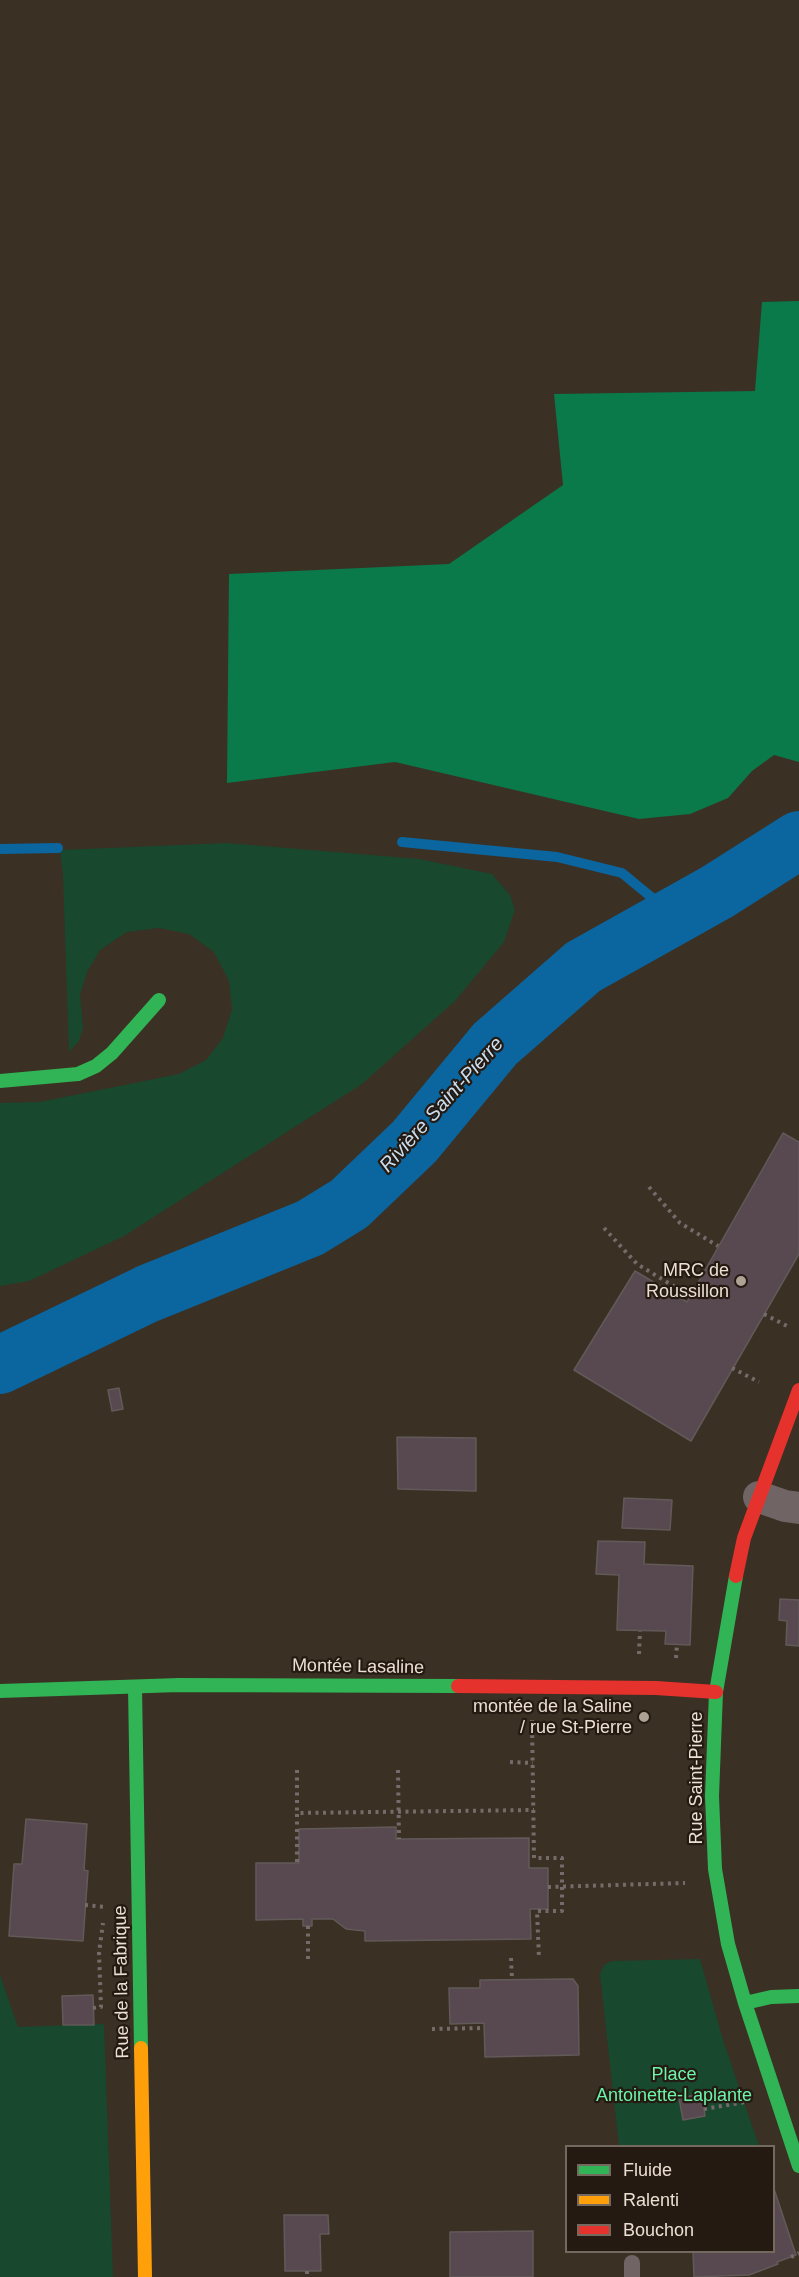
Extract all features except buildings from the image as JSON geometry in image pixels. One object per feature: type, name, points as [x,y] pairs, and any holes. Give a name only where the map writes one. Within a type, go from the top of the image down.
[{"type":"street","points":[[0,1081],[78,1074],[96,1066],[112,1053],[159,1000]]},
{"type":"street","name":"Rue Saint-Pierre","points":[[799,1390],[744,1538],[716,1692],[712,1768],[716,1869],[728,1944],[799,2166]]},
{"type":"street","points":[[759,1497],[799,1508]]},
{"type":"street","name":"Montée Lasaline","points":[[0,1691],[299,1684],[656,1688],[716,1692]]},
{"type":"street","name":"Rue de la Fabrique","points":[[135,1687],[146,2277]]},
{"type":"street","points":[[745,2003],[771,1997],[799,1996]]},
{"type":"path","points":[[649,1187],[680,1222],[718,1246]]},
{"type":"path","points":[[604,1228],[637,1264],[690,1296]]},
{"type":"path","points":[[764,1314],[787,1326]]},
{"type":"path","points":[[732,1368],[759,1382]]},
{"type":"path","points":[[639,1658],[640,1631]]},
{"type":"path","points":[[676,1658],[677,1644]]},
{"type":"path","points":[[532,1717],[534,1858],[562,1858],[562,1911],[537,1911],[539,1958]]},
{"type":"path","points":[[510,1762],[533,1763]]},
{"type":"path","points":[[297,1770],[297,1862]]},
{"type":"path","points":[[398,1770],[399,1839]]},
{"type":"path","points":[[297,1813],[534,1810]]},
{"type":"path","points":[[548,1887],[691,1882]]},
{"type":"path","points":[[85,1905],[113,1908]]},
{"type":"path","points":[[93,2008],[101,2007],[99,1953],[104,1919]]},
{"type":"path","points":[[308,1926],[308,1963]]},
{"type":"path","points":[[511,1958],[512,1980]]},
{"type":"path","points":[[432,2029],[484,2028]]},
{"type":"path","points":[[704,2109],[748,2101]]},
{"type":"path","points":[[791,2257],[799,2253]]},
{"type":"path","points":[[307,2271],[307,2277]]},
{"type":"green space","points":[[799,301],[799,762],[774,755],[752,771],[728,798],[690,814],[639,819],[395,762],[227,783],[229,574],[449,564],[563,485],[554,394],[755,391],[762,302]]},
{"type":"green space","points":[[227,843],[419,859],[492,874],[510,895],[515,910],[504,942],[455,1001],[362,1084],[124,1236],[29,1281],[0,1286],[0,1103],[40,1102],[179,1074],[206,1060],[223,1038],[232,1009],[229,981],[214,952],[189,934],[159,928],[127,932],[100,950],[87,972],[80,995],[83,1028],[79,1041],[69,1052],[63,875],[60,850]]},
{"type":"green space","name":"Place Antoinette-Laplante","points":[[700,1959],[723,2040],[759,2145],[619,2145],[600,1974],[604,1965],[612,1961]]},
{"type":"green space","points":[[0,1975],[18,2027],[104,2024],[113,2277],[0,2277]]},
{"type":"waterway","name":"Rivière Saint-Pierre","points":[[0,1365],[147,1294],[310,1228],[349,1204],[414,1142],[495,1044],[583,967],[717,892],[799,840]]},
{"type":"waterway","points":[[402,842],[557,857],[622,873],[673,915]]},
{"type":"waterway","points":[[0,849],[58,848]]},
{"type":"traffic: fast","points":[[0,1081],[78,1074],[96,1066],[112,1053],[159,1000]]},
{"type":"traffic: fast","points":[[736,1576],[716,1692],[712,1796],[715,1869],[728,1944],[799,2166]]},
{"type":"traffic: fast","points":[[0,1691],[179,1685],[458,1686]]},
{"type":"traffic: fast","points":[[135,1687],[141,2048]]},
{"type":"traffic: fast","points":[[745,2003],[771,1997],[799,1996]]},
{"type":"traffic: slow","points":[[141,2048],[145,2277]]},
{"type":"traffic: jam","points":[[736,1576],[744,1538],[799,1390]]},
{"type":"traffic: jam","points":[[458,1686],[656,1688],[716,1692]]},
{"type":"place","name":"MRC de Roussillon","points":[[741,1281]]},
{"type":"place","name":"montée de la Saline / rue St-Pierre","points":[[644,1717]]}]
